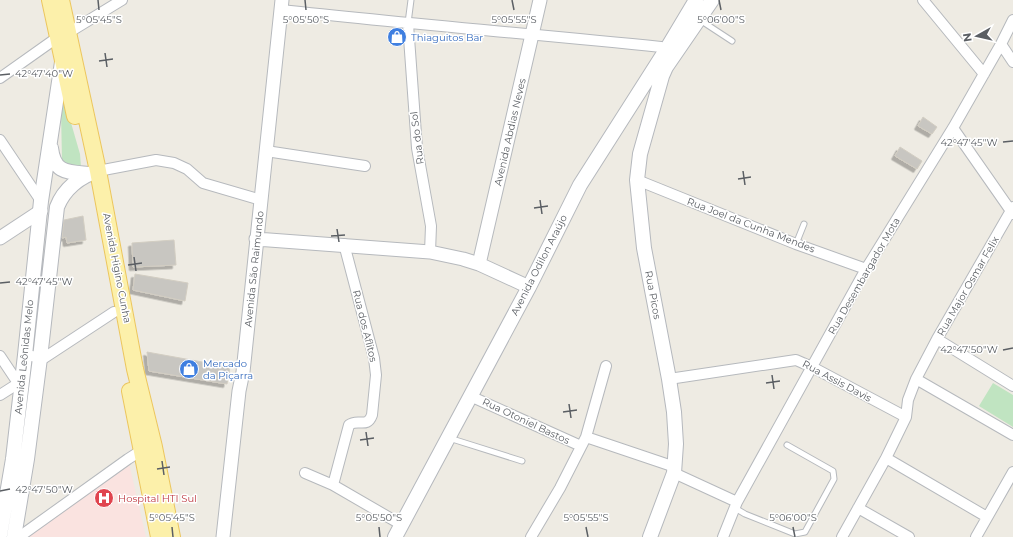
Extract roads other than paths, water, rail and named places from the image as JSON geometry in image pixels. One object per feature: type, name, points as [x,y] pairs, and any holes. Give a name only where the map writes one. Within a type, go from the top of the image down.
[{"type":"main road","name":"Avenida Higino Cunha","points":[[50,0],[63,35],[136,369],[159,537]]},
{"type":"main road","name":"Avenida Higino Cunha","points":[[61,0],[63,35],[62,60],[93,172],[114,312],[172,537]]},
{"type":"main road","name":"Avenida Odilon Araújo","points":[[671,52],[696,0]]},
{"type":"main road","name":"Avenida Odilon Araújo","points":[[398,531],[529,287],[580,185],[671,52],[699,19],[712,0]]},
{"type":"main road","name":"Rua Picos","points":[[650,537],[675,470],[676,429],[669,379],[644,248],[638,180],[640,154],[662,76],[671,52]]},
{"type":"main road","name":"Avenida Leônidas Melo","points":[[0,535],[13,459],[20,382],[26,355],[41,206],[62,60]]},
{"type":"main road","points":[[50,144],[52,158],[59,168],[70,172],[93,172]]},
{"type":"main road","name":"Avenida Leônidas Melo","points":[[14,537],[27,459],[57,207],[67,189],[93,172]]},
{"type":"street","points":[[0,78],[63,35],[122,0]]},
{"type":"street","name":"Avenida Abdias Neves","points":[[480,264],[540,0]]},
{"type":"street","points":[[923,0],[984,74]]},
{"type":"street","points":[[282,5],[408,24],[533,34],[661,47],[671,52]]},
{"type":"street","name":"Avenida São Raimundo","points":[[222,537],[239,391],[243,372],[282,5]]},
{"type":"street","name":"Rua Desembargador Mota","points":[[724,537],[736,505],[866,268],[952,128],[1001,44],[1013,20]]},
{"type":"street","name":"Rua do Sol","points":[[408,24],[417,148],[431,226],[430,252]]},
{"type":"street","points":[[1001,44],[1013,62]]},
{"type":"street","points":[[952,128],[1012,211]]},
{"type":"street","points":[[0,140],[41,206],[0,238]]},
{"type":"street","points":[[266,151],[365,166]]},
{"type":"street","points":[[93,172],[156,160],[165,161],[187,169],[203,183],[261,200]]},
{"type":"street","name":"Rua Joel da Cunha Mendes","points":[[638,180],[796,244],[866,268]]},
{"type":"street","name":"Rua Major Osmar Felix","points":[[842,537],[886,458],[906,417],[908,400],[916,379],[937,339],[1012,211]]},
{"type":"street","points":[[256,239],[344,244],[430,252],[480,264],[529,287]]},
{"type":"street","name":"Rua dos Aflitos","points":[[333,485],[349,425],[354,422],[365,423],[372,415],[376,375],[370,342],[344,244]]},
{"type":"street","points":[[26,355],[40,358],[47,356],[114,312]]},
{"type":"street","points":[[937,339],[1013,386]]},
{"type":"street","name":"Rua Assis Davis","points":[[669,379],[796,360],[906,417]]},
{"type":"street","points":[[0,395],[20,382],[1,361]]},
{"type":"street","points":[[531,537],[560,488],[584,442],[606,366]]},
{"type":"street","points":[[916,379],[1013,435]]},
{"type":"street","name":"Rua Otoniel Bastos","points":[[470,396],[584,442],[675,470],[736,505]]},
{"type":"street","points":[[19,537],[148,448]]},
{"type":"street","points":[[886,458],[987,517]]},
{"type":"street","points":[[305,472],[333,485],[398,531]]},
{"type":"street","points":[[976,537],[1013,472]]},
{"type":"street","points":[[858,508],[909,537]]},
{"type":"lane","points":[[408,24],[411,0]]},
{"type":"lane","points":[[699,19],[732,41]]},
{"type":"lane","points":[[796,244],[804,224]]},
{"type":"lane","points":[[448,438],[522,461]]},
{"type":"lane","points":[[736,505],[745,514],[795,534],[805,532],[834,479],[833,470],[787,445]]},
{"type":"place","name":"Thiaguitos Bar","points":[[397,37]]},
{"type":"place","name":"Mercado da Piçarra","points":[[189,369]]},
{"type":"place","name":"Hospital HTI Sul","points":[[104,498]]}]
